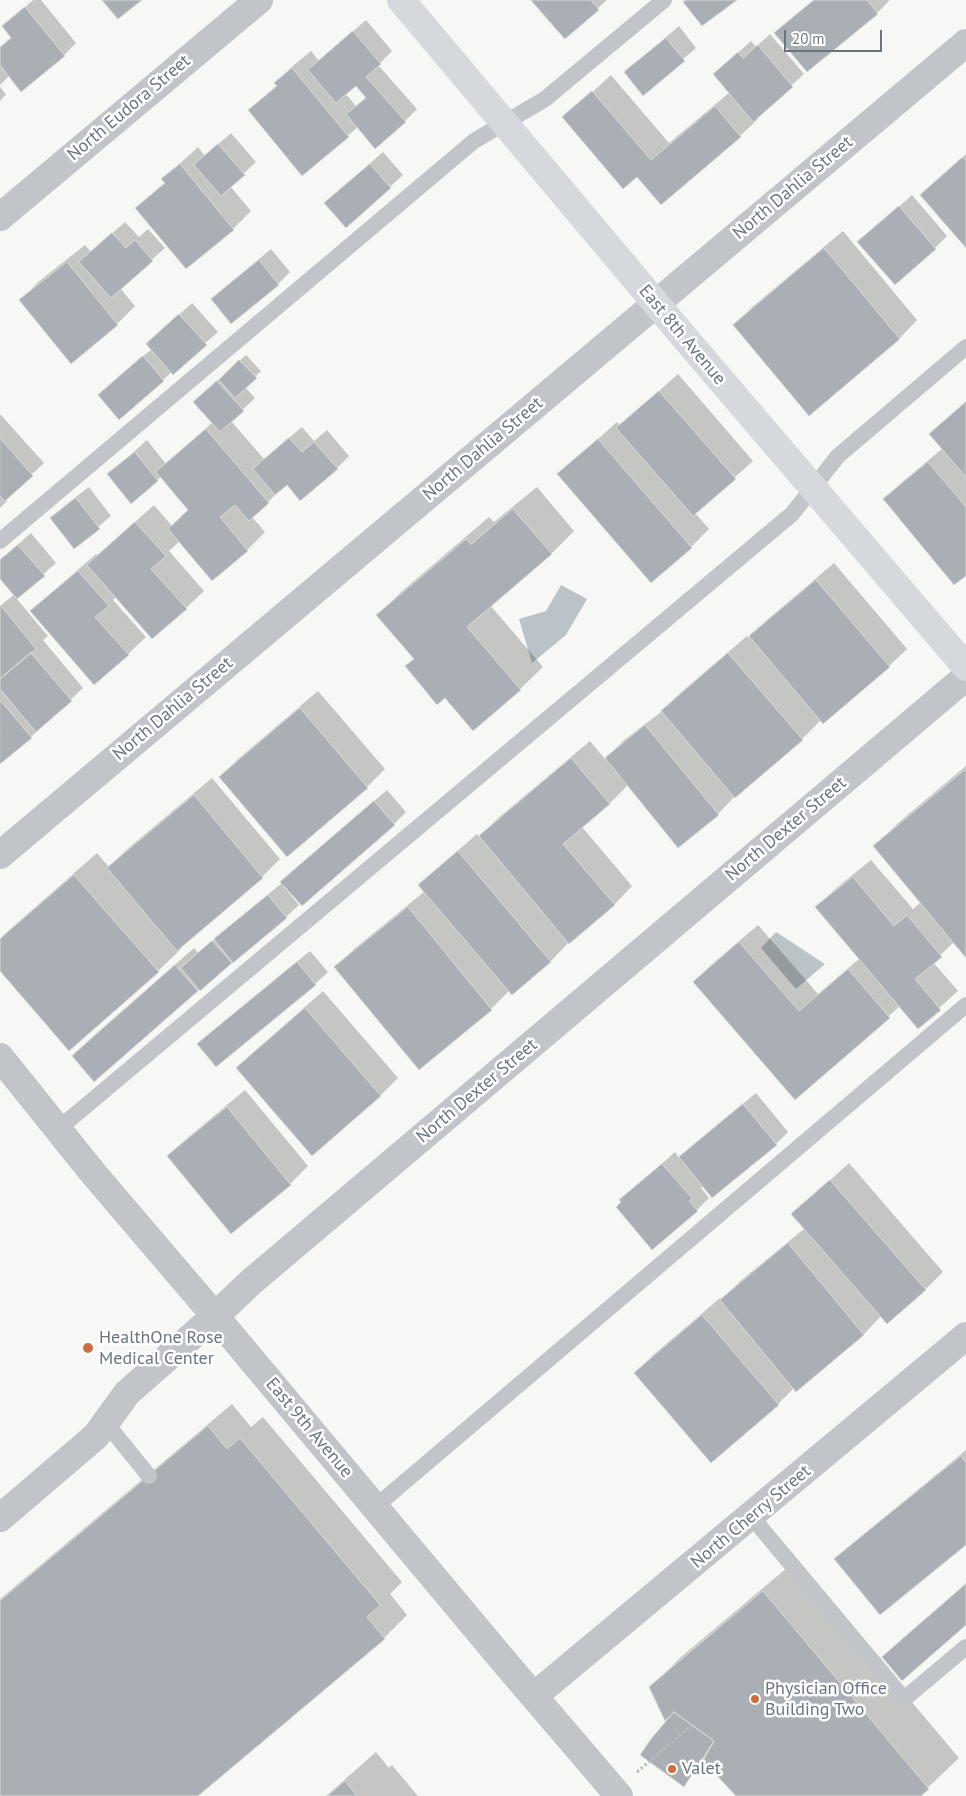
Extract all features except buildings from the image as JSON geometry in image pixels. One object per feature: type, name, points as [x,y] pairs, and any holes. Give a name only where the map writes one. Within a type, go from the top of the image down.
[{"type":"street","name":"North Eudora Street","points":[[0,217],[258,0]]},
{"type":"street","name":"East 8th Avenue","points":[[401,0],[812,487],[963,661]]},
{"type":"street","name":"North Dahlia Street","points":[[0,855],[966,43]]},
{"type":"street","name":"North Dexter Street","points":[[0,1518],[96,1436],[127,1393],[251,1282],[963,661]]},
{"type":"street","name":"East 9th Avenue","points":[[0,1058],[105,1188],[619,1796]]},
{"type":"street","name":"North Cherry Street","points":[[534,1696],[966,1336]]},
{"type":"lane","points":[[0,541],[474,141],[545,99],[664,0]]},
{"type":"lane","points":[[58,1130],[792,514],[838,456],[966,347]]},
{"type":"lane","points":[[375,1507],[966,1005]]},
{"type":"lane","points":[[106,1423],[149,1476]]},
{"type":"lane","points":[[751,1516],[904,1699],[966,1647]]},
{"type":"path","points":[[635,1774],[692,1725]]},
{"type":"shaded area","points":[[561,585],[587,599],[566,635],[532,663],[519,619],[546,611]]},
{"type":"shaded area","points":[[776,932],[825,964],[796,989],[761,948]]},
{"type":"place","name":"HealthOne Rose Medical Center","points":[[88,1348]]},
{"type":"place","name":"Physician Office Building Two","points":[[755,1699]]},
{"type":"place","name":"Valet","points":[[672,1769]]}]
